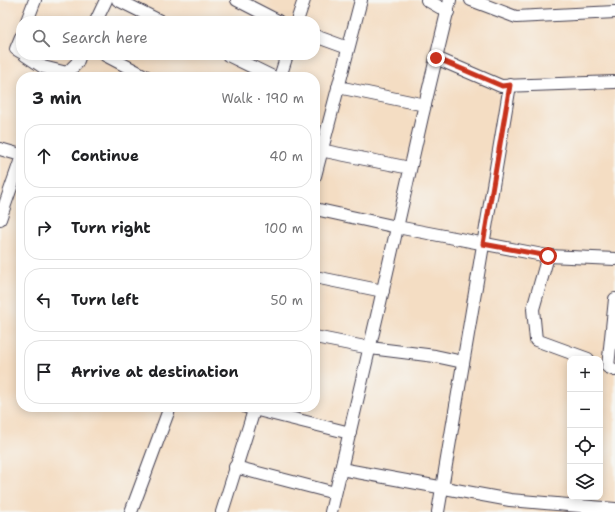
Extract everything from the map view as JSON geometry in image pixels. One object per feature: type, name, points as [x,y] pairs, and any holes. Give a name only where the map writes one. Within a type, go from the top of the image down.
[{"type":"street","points":[[29,16],[35,0]]},
{"type":"street","points":[[98,16],[106,0]]},
{"type":"street","points":[[118,0],[150,16]]},
{"type":"street","points":[[237,0],[268,16]]},
{"type":"street","points":[[299,16],[304,0]]},
{"type":"street","points":[[320,144],[338,87],[361,0]]},
{"type":"street","points":[[331,512],[449,6],[427,0]]},
{"type":"street","points":[[471,0],[516,17],[615,12]]},
{"type":"street","points":[[320,38],[348,48]]},
{"type":"street","points":[[436,58],[502,86],[615,82]]},
{"type":"street","points":[[32,60],[43,67],[64,72]]},
{"type":"street","points":[[69,72],[78,60]]},
{"type":"street","points":[[115,60],[138,72]]},
{"type":"street","points":[[238,60],[263,72]]},
{"type":"street","points":[[282,72],[285,60]]},
{"type":"street","points":[[438,512],[510,85]]},
{"type":"street","points":[[338,87],[425,105]]},
{"type":"street","points":[[0,149],[16,154]]},
{"type":"street","points":[[320,150],[410,168]]},
{"type":"street","points":[[0,219],[3,201],[16,171]]},
{"type":"street","points":[[320,210],[548,256],[615,259]]},
{"type":"street","points":[[548,256],[533,309],[536,340],[580,356]]},
{"type":"street","points":[[320,278],[383,291]]},
{"type":"street","points":[[608,367],[615,299]]},
{"type":"street","points":[[320,338],[370,348],[435,356],[463,362]]},
{"type":"street","points":[[130,512],[168,412]]},
{"type":"street","points":[[222,512],[251,412]]},
{"type":"street","points":[[268,412],[350,433]]},
{"type":"street","points":[[235,466],[335,493]]},
{"type":"street","points":[[341,469],[510,500],[615,509]]},
{"type":"route","points":[[436,58],[502,86],[510,85],[483,244],[548,256]]}]
